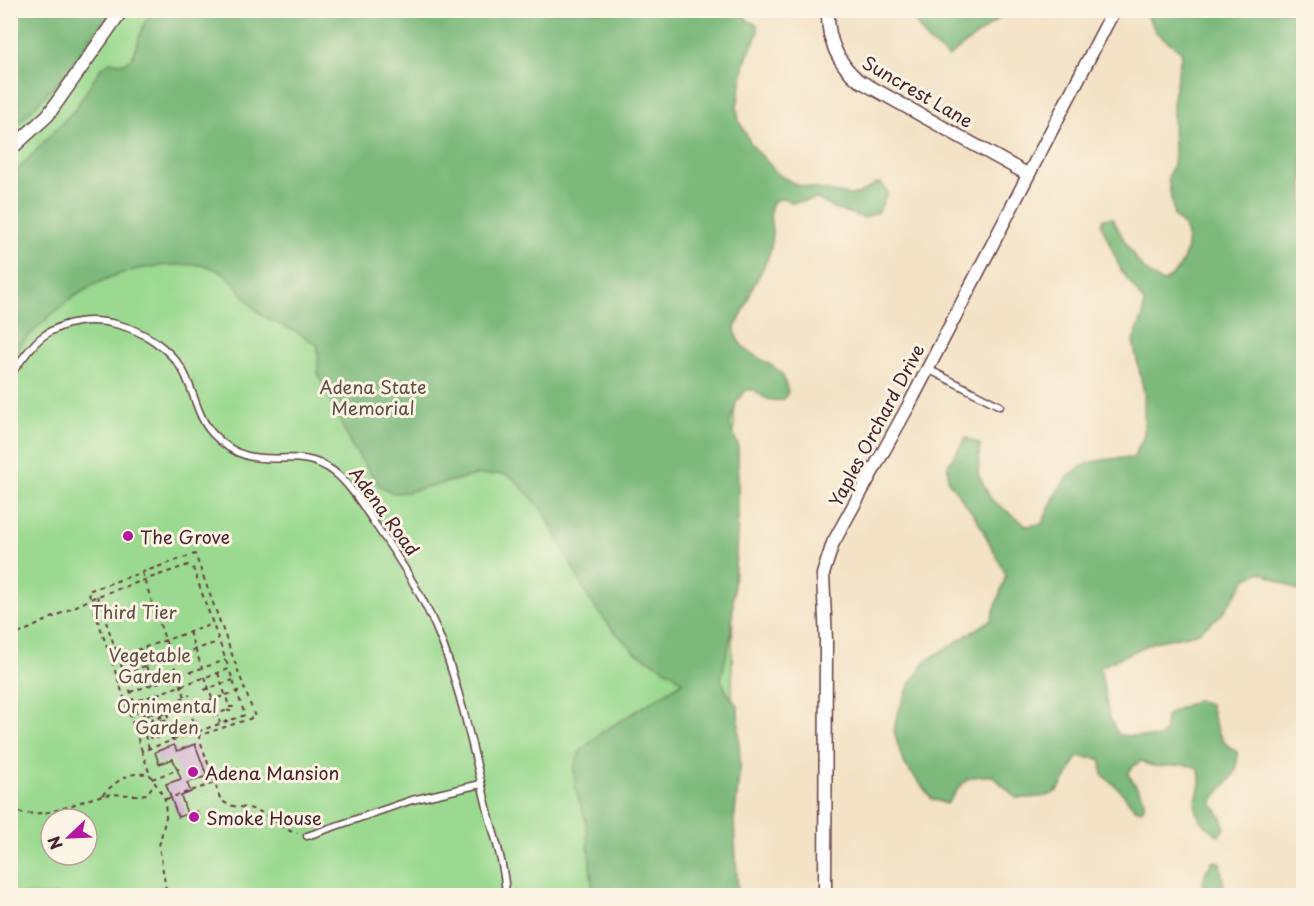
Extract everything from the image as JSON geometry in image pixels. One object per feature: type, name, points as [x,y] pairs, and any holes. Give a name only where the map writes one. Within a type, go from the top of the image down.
[{"type":"street","points":[[10,150],[48,115],[122,10]]},
{"type":"street","name":"Suncrest Lane","points":[[828,10],[828,25],[838,58],[842,66],[858,80],[1027,174]]},
{"type":"street","name":"Yaples Orchard Drive","points":[[825,896],[823,574],[832,543],[928,368],[1114,10]]},
{"type":"lane","name":"Adena Road","points":[[10,375],[41,338],[56,329],[87,321],[128,326],[148,338],[182,369],[202,419],[213,434],[231,449],[248,458],[262,461],[304,458],[317,461],[335,472],[356,496],[396,554],[441,639],[457,685],[506,896]]},
{"type":"lane","points":[[928,368],[1000,406]]},
{"type":"lane","points":[[307,836],[412,800],[481,784]]},
{"type":"path","points":[[167,896],[159,846],[166,817],[165,799],[150,775],[88,591],[195,554],[255,717],[198,736]]},
{"type":"path","points":[[10,638],[90,598],[188,565],[193,568],[245,715],[142,751]]},
{"type":"path","points":[[142,573],[188,708],[195,721],[196,731],[224,803],[258,810],[290,832],[307,836]]},
{"type":"path","points":[[97,596],[149,748]]},
{"type":"path","points":[[118,657],[213,624]]},
{"type":"path","points":[[189,632],[202,668]]},
{"type":"path","points":[[124,673],[219,641]]},
{"type":"path","points":[[141,649],[152,685]]},
{"type":"path","points":[[130,692],[226,660]]},
{"type":"path","points":[[134,702],[229,669]]},
{"type":"path","points":[[218,673],[236,724]]},
{"type":"path","points":[[205,677],[220,723]]},
{"type":"path","points":[[204,690],[233,680]]},
{"type":"path","points":[[141,724],[244,689]]},
{"type":"path","points":[[156,694],[172,740]]},
{"type":"path","points":[[180,699],[190,695]]},
{"type":"path","points":[[143,698],[148,722],[159,744]]},
{"type":"path","points":[[213,715],[242,705]]},
{"type":"path","points":[[147,711],[153,720],[153,731]]},
{"type":"path","points":[[188,723],[195,721]]},
{"type":"path","points":[[152,779],[179,769]]},
{"type":"path","points":[[10,810],[22,814],[56,812],[102,795],[127,775],[138,772],[150,775]]},
{"type":"path","points":[[165,799],[215,783]]},
{"type":"path","points":[[102,795],[147,794],[154,784]]},
{"type":"green space","points":[[11,10],[110,11],[65,75],[11,131]]},
{"type":"green space","points":[[1150,10],[1303,11],[1303,593],[1261,572],[1247,578],[1221,615],[1197,633],[1154,642],[1100,667],[1109,717],[1119,735],[1159,738],[1165,731],[1166,716],[1169,714],[1196,700],[1210,704],[1221,738],[1237,752],[1236,769],[1212,803],[1223,820],[1225,829],[1219,836],[1198,816],[1195,808],[1200,786],[1198,768],[1183,765],[1163,767],[1141,761],[1133,766],[1128,774],[1144,798],[1144,807],[1141,810],[1135,809],[1118,788],[1102,775],[1101,759],[1078,757],[1061,786],[1050,795],[1016,798],[993,776],[984,776],[965,781],[947,804],[932,799],[903,762],[894,731],[897,715],[909,686],[926,661],[991,620],[1006,575],[977,519],[948,481],[948,465],[966,438],[980,444],[978,474],[991,499],[1027,526],[1042,524],[1065,480],[1074,472],[1084,465],[1097,461],[1133,458],[1144,436],[1144,393],[1133,341],[1143,317],[1144,302],[1121,270],[1101,224],[1103,219],[1112,218],[1139,264],[1154,278],[1163,282],[1175,273],[1184,259],[1187,234],[1182,224],[1174,217],[1168,178],[1174,161],[1173,98],[1182,52],[1157,33],[1146,15]]},
{"type":"green space","name":"Adena State Memorial","points":[[10,11],[738,11],[730,895],[11,895]]},
{"type":"green space","points":[[153,11],[743,11],[747,20],[757,25],[758,32],[745,62],[737,107],[739,121],[751,144],[779,175],[797,185],[849,195],[859,194],[877,183],[882,184],[888,193],[878,212],[865,218],[835,209],[817,199],[792,203],[784,198],[774,201],[770,216],[771,248],[735,327],[736,336],[745,349],[781,373],[788,392],[783,400],[775,401],[765,398],[755,390],[746,390],[737,401],[729,424],[738,445],[738,519],[731,635],[721,678],[726,691],[738,706],[740,766],[734,822],[738,895],[593,895],[586,822],[575,787],[574,768],[580,752],[599,734],[683,682],[672,673],[635,652],[613,630],[589,599],[543,510],[513,478],[504,474],[477,475],[407,492],[392,493],[379,485],[351,445],[318,373],[318,346],[262,315],[227,276],[209,267],[185,264],[147,267],[102,281],[64,304],[11,354],[11,177],[76,108],[101,68],[110,62],[124,63],[132,59],[144,24]]},
{"type":"green space","points":[[908,11],[1009,11],[948,57],[927,40]]},
{"type":"green space","points":[[1213,861],[1220,862],[1225,895],[1200,895],[1206,871]]},
{"type":"building","name":"Adena Mansion","points":[[195,744],[207,776],[187,783],[191,792],[181,796],[187,814],[178,817],[166,784],[181,779],[173,759],[159,764],[155,752],[174,745],[177,751]]},
{"type":"building","name":"Smoke House","points":[[197,811],[200,820],[191,823],[188,814]]},
{"type":"place","name":"The Grove","points":[[128,536]]},
{"type":"place","name":"Adena Mansion","points":[[193,772]]},
{"type":"place","name":"Smoke House","points":[[194,817]]},
{"type":"park label","name":"Third Tier","points":[[134,611]]},
{"type":"park label","name":"Vegetable Garden","points":[[150,664]]},
{"type":"park label","name":"Ornimental Garden","points":[[167,715]]}]
